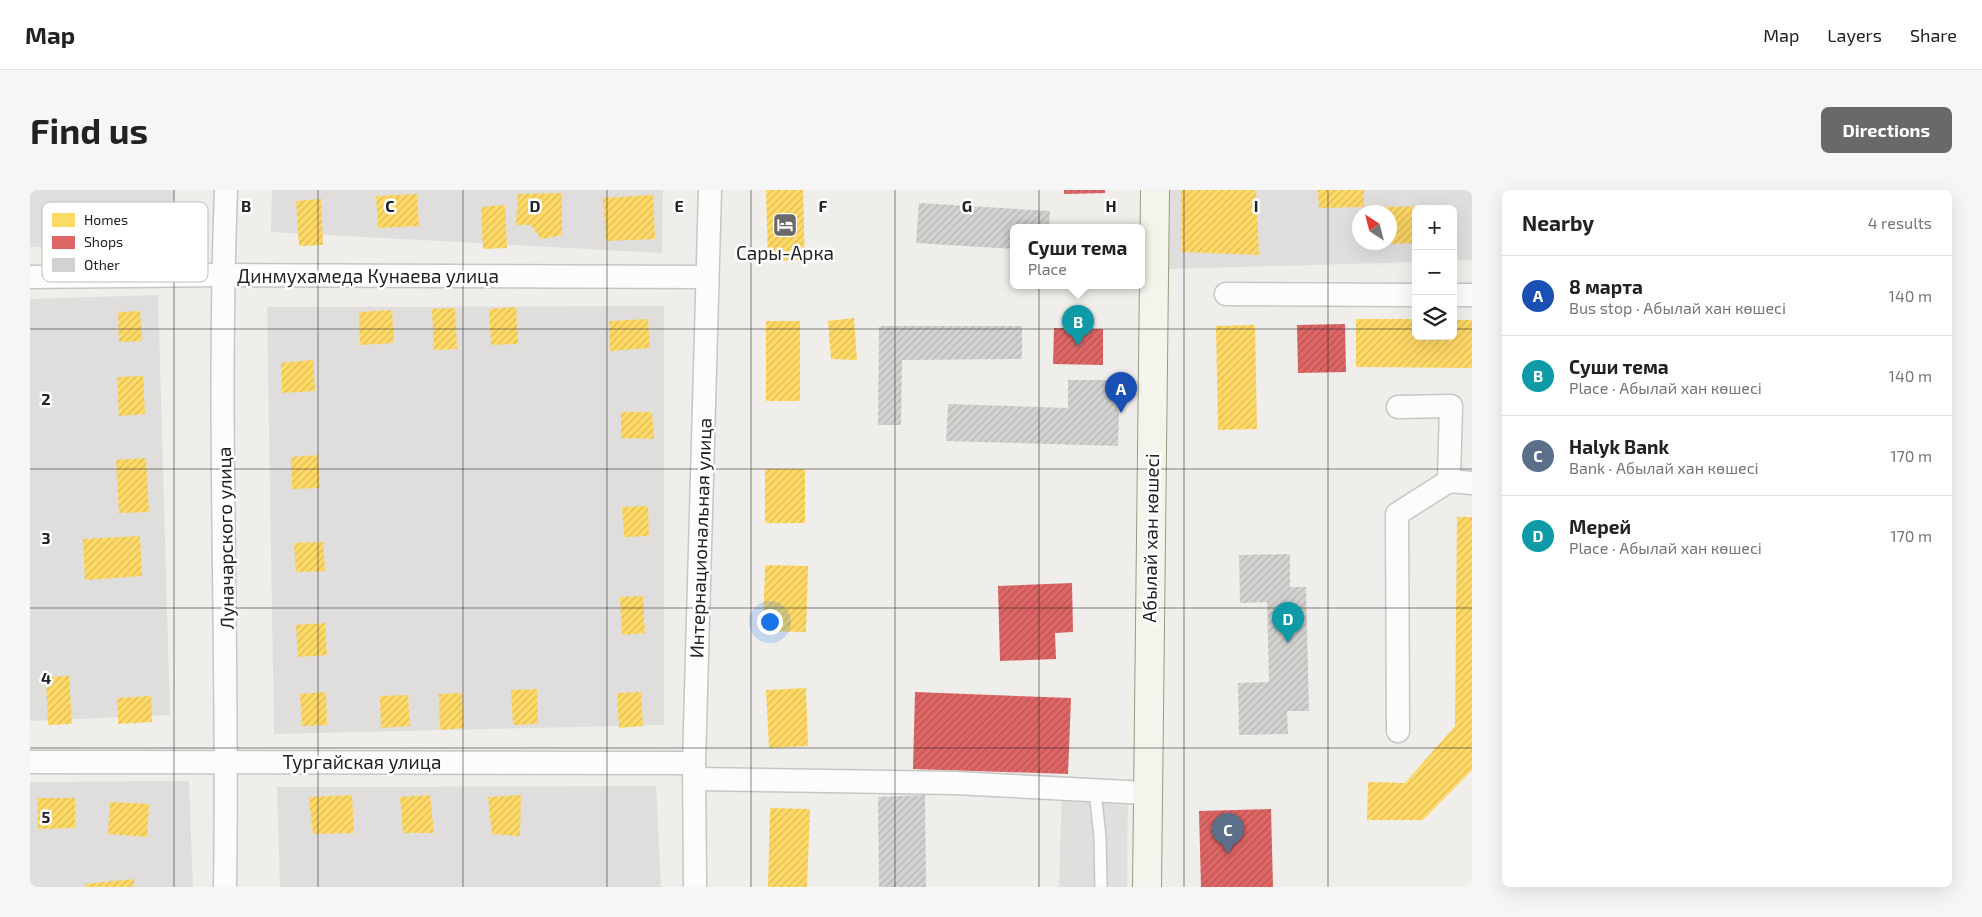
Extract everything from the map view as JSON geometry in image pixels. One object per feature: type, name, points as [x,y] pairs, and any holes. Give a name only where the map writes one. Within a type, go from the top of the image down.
[{"type":"street","name":"Луначарского улица","points":[[225,887],[228,760],[222,275],[226,190]]},
{"type":"street","name":"Интернациональная улица","points":[[695,887],[694,771],[710,190]]},
{"type":"street","name":"Абылай хан көшесі","points":[[1147,887],[1155,190]]},
{"type":"street","name":"Динмухамеда Кунаева улица","points":[[208,275],[707,277]]},
{"type":"street","points":[[1226,294],[1412,294]]},
{"type":"street","points":[[1457,295],[1472,295]]},
{"type":"street","points":[[1398,407],[1451,406],[1449,481]]},
{"type":"street","points":[[1398,731],[1398,514],[1449,481],[1472,483]]},
{"type":"street","name":"Тургайская улица","points":[[30,762],[228,760],[694,771],[1147,793]]},
{"type":"lane","points":[[1094,791],[1100,837],[1101,887]]},
{"type":"shaded area","points":[[30,190],[175,190],[175,202],[42,202],[42,247],[30,247]]},
{"type":"shaded area","points":[[272,190],[663,190],[662,253],[271,232]]},
{"type":"shaded area","points":[[1169,190],[1472,190],[1472,260],[1457,260],[1457,205],[1412,205],[1412,262],[1169,269]]},
{"type":"shaded area","points":[[158,295],[170,715],[30,721],[30,299]]},
{"type":"shaded area","points":[[664,306],[664,725],[274,734],[267,307]]},
{"type":"shaded area","points":[[189,781],[193,887],[30,887],[30,782]]},
{"type":"shaded area","points":[[1128,783],[1127,887],[1059,887],[1062,785]]},
{"type":"shaded area","points":[[656,786],[661,887],[280,887],[277,787]]},
{"type":"building: Homes","name":"Сары-Арка","points":[[766,190],[803,190],[805,260],[768,261]]},
{"type":"building: Homes","points":[[1181,190],[1256,190],[1259,255],[1182,252]]},
{"type":"building: Homes","points":[[1318,190],[1364,190],[1364,205],[1319,208]]},
{"type":"building: Homes","points":[[562,193],[562,235],[541,239],[531,225],[516,225],[518,194]]},
{"type":"building: Homes","points":[[417,194],[419,226],[378,228],[376,196]]},
{"type":"building: Homes","points":[[653,195],[655,239],[606,241],[603,198]]},
{"type":"building: Homes","points":[[321,199],[323,245],[299,246],[296,201]]},
{"type":"building: Homes","points":[[505,205],[507,248],[483,249],[481,207]]},
{"type":"building: Homes","points":[[1412,206],[1412,243],[1397,244],[1397,207]]},
{"type":"building: Homes","points":[[516,307],[518,344],[491,345],[489,309]]},
{"type":"building: Homes","points":[[455,308],[457,349],[434,350],[432,309]]},
{"type":"building: Homes","points":[[392,310],[394,343],[360,345],[359,312]]},
{"type":"building: Homes","points":[[140,311],[142,341],[119,342],[118,312]]},
{"type":"building: Homes","points":[[854,318],[857,360],[831,359],[828,321]]},
{"type":"building: Homes","points":[[648,319],[650,348],[610,351],[609,321]]},
{"type":"building: Homes","points":[[1356,319],[1412,319],[1412,340],[1457,340],[1457,320],[1472,320],[1472,368],[1356,367]]},
{"type":"building: Homes","points":[[766,321],[800,321],[800,401],[766,401]]},
{"type":"building: Homes","points":[[1255,325],[1257,429],[1218,430],[1216,326]]},
{"type":"building: Homes","points":[[313,360],[315,391],[282,393],[281,363]]},
{"type":"building: Homes","points":[[143,376],[145,414],[119,416],[117,377]]},
{"type":"building: Homes","points":[[621,412],[652,412],[654,439],[621,438]]},
{"type":"building: Homes","points":[[318,455],[320,488],[292,489],[291,457]]},
{"type":"building: Homes","points":[[146,458],[149,512],[119,513],[116,460]]},
{"type":"building: Homes","points":[[765,469],[805,469],[805,523],[765,523]]},
{"type":"building: Homes","points":[[648,506],[649,536],[624,537],[622,507]]},
{"type":"building: Homes","points":[[1457,517],[1472,517],[1472,770],[1423,820],[1367,820],[1368,782],[1405,783],[1455,726]]},
{"type":"building: Homes","points":[[140,536],[142,576],[85,580],[83,539]]},
{"type":"building: Homes","points":[[323,542],[325,571],[296,572],[294,543]]},
{"type":"building: Homes","points":[[765,565],[808,566],[806,632],[763,631]]},
{"type":"building: Homes","points":[[643,596],[645,633],[622,635],[620,597]]},
{"type":"building: Homes","points":[[325,623],[327,655],[298,657],[296,625]]},
{"type":"building: Homes","points":[[69,676],[72,724],[48,725],[46,677]]},
{"type":"building: Homes","points":[[806,688],[808,746],[769,748],[766,690]]},
{"type":"building: Homes","points":[[537,689],[538,724],[513,725],[511,690]]},
{"type":"building: Homes","points":[[326,692],[327,725],[302,726],[300,694]]},
{"type":"building: Homes","points":[[641,692],[643,726],[619,728],[617,693]]},
{"type":"building: Homes","points":[[462,693],[464,728],[440,730],[439,694]]},
{"type":"building: Homes","points":[[408,695],[410,726],[381,728],[380,696]]},
{"type":"building: Homes","points":[[151,696],[152,722],[118,724],[117,698]]},
{"type":"building: Homes","points":[[352,795],[354,833],[313,834],[309,797]]},
{"type":"building: Homes","points":[[430,795],[434,833],[403,833],[400,797]]},
{"type":"building: Homes","points":[[521,795],[520,836],[492,834],[488,797]]},
{"type":"building: Homes","points":[[37,798],[75,798],[75,828],[38,829]]},
{"type":"building: Homes","points":[[110,802],[149,804],[147,837],[108,834]]},
{"type":"building: Homes","points":[[770,808],[810,809],[807,887],[768,887]]},
{"type":"building: Homes","points":[[134,879],[134,887],[86,887],[85,884]]},
{"type":"building: Shops","points":[[1064,190],[1105,190],[1105,193],[1064,194]]},
{"type":"building: Shops","points":[[1345,324],[1346,372],[1298,373],[1297,325]]},
{"type":"building: Shops","points":[[1054,328],[1103,329],[1103,365],[1053,364]]},
{"type":"building: Shops","points":[[1072,583],[1073,632],[1055,633],[1056,659],[1000,661],[998,586]]},
{"type":"building: Shops","points":[[915,692],[1071,698],[1068,774],[913,769]]},
{"type":"building: Shops","points":[[1271,809],[1273,887],[1201,887],[1199,811]]},
{"type":"building: Other","points":[[919,203],[1050,211],[1049,224],[1010,224],[1010,249],[916,243]]},
{"type":"building: Other","points":[[1022,326],[1022,359],[902,360],[901,425],[878,425],[879,327]]},
{"type":"building: Other","points":[[1068,380],[1117,380],[1117,410],[1119,410],[1118,446],[946,441],[948,404],[1068,408]]},
{"type":"building: Other","points":[[1290,554],[1290,587],[1306,587],[1309,711],[1287,711],[1288,734],[1239,735],[1238,683],[1269,682],[1267,602],[1240,603],[1239,555]]},
{"type":"building: Other","points":[[925,795],[926,887],[879,887],[878,797]]},
{"type":"place","name":"Сары-Арка","points":[[785,225]]},
{"type":"place","name":"Суши тема","points":[[1078,346]]},
{"type":"place","name":"8 марта","points":[[1121,413]]},
{"type":"place","name":"Мерей","points":[[1288,643]]},
{"type":"place","name":"Halyk Bank","points":[[1228,854]]}]
